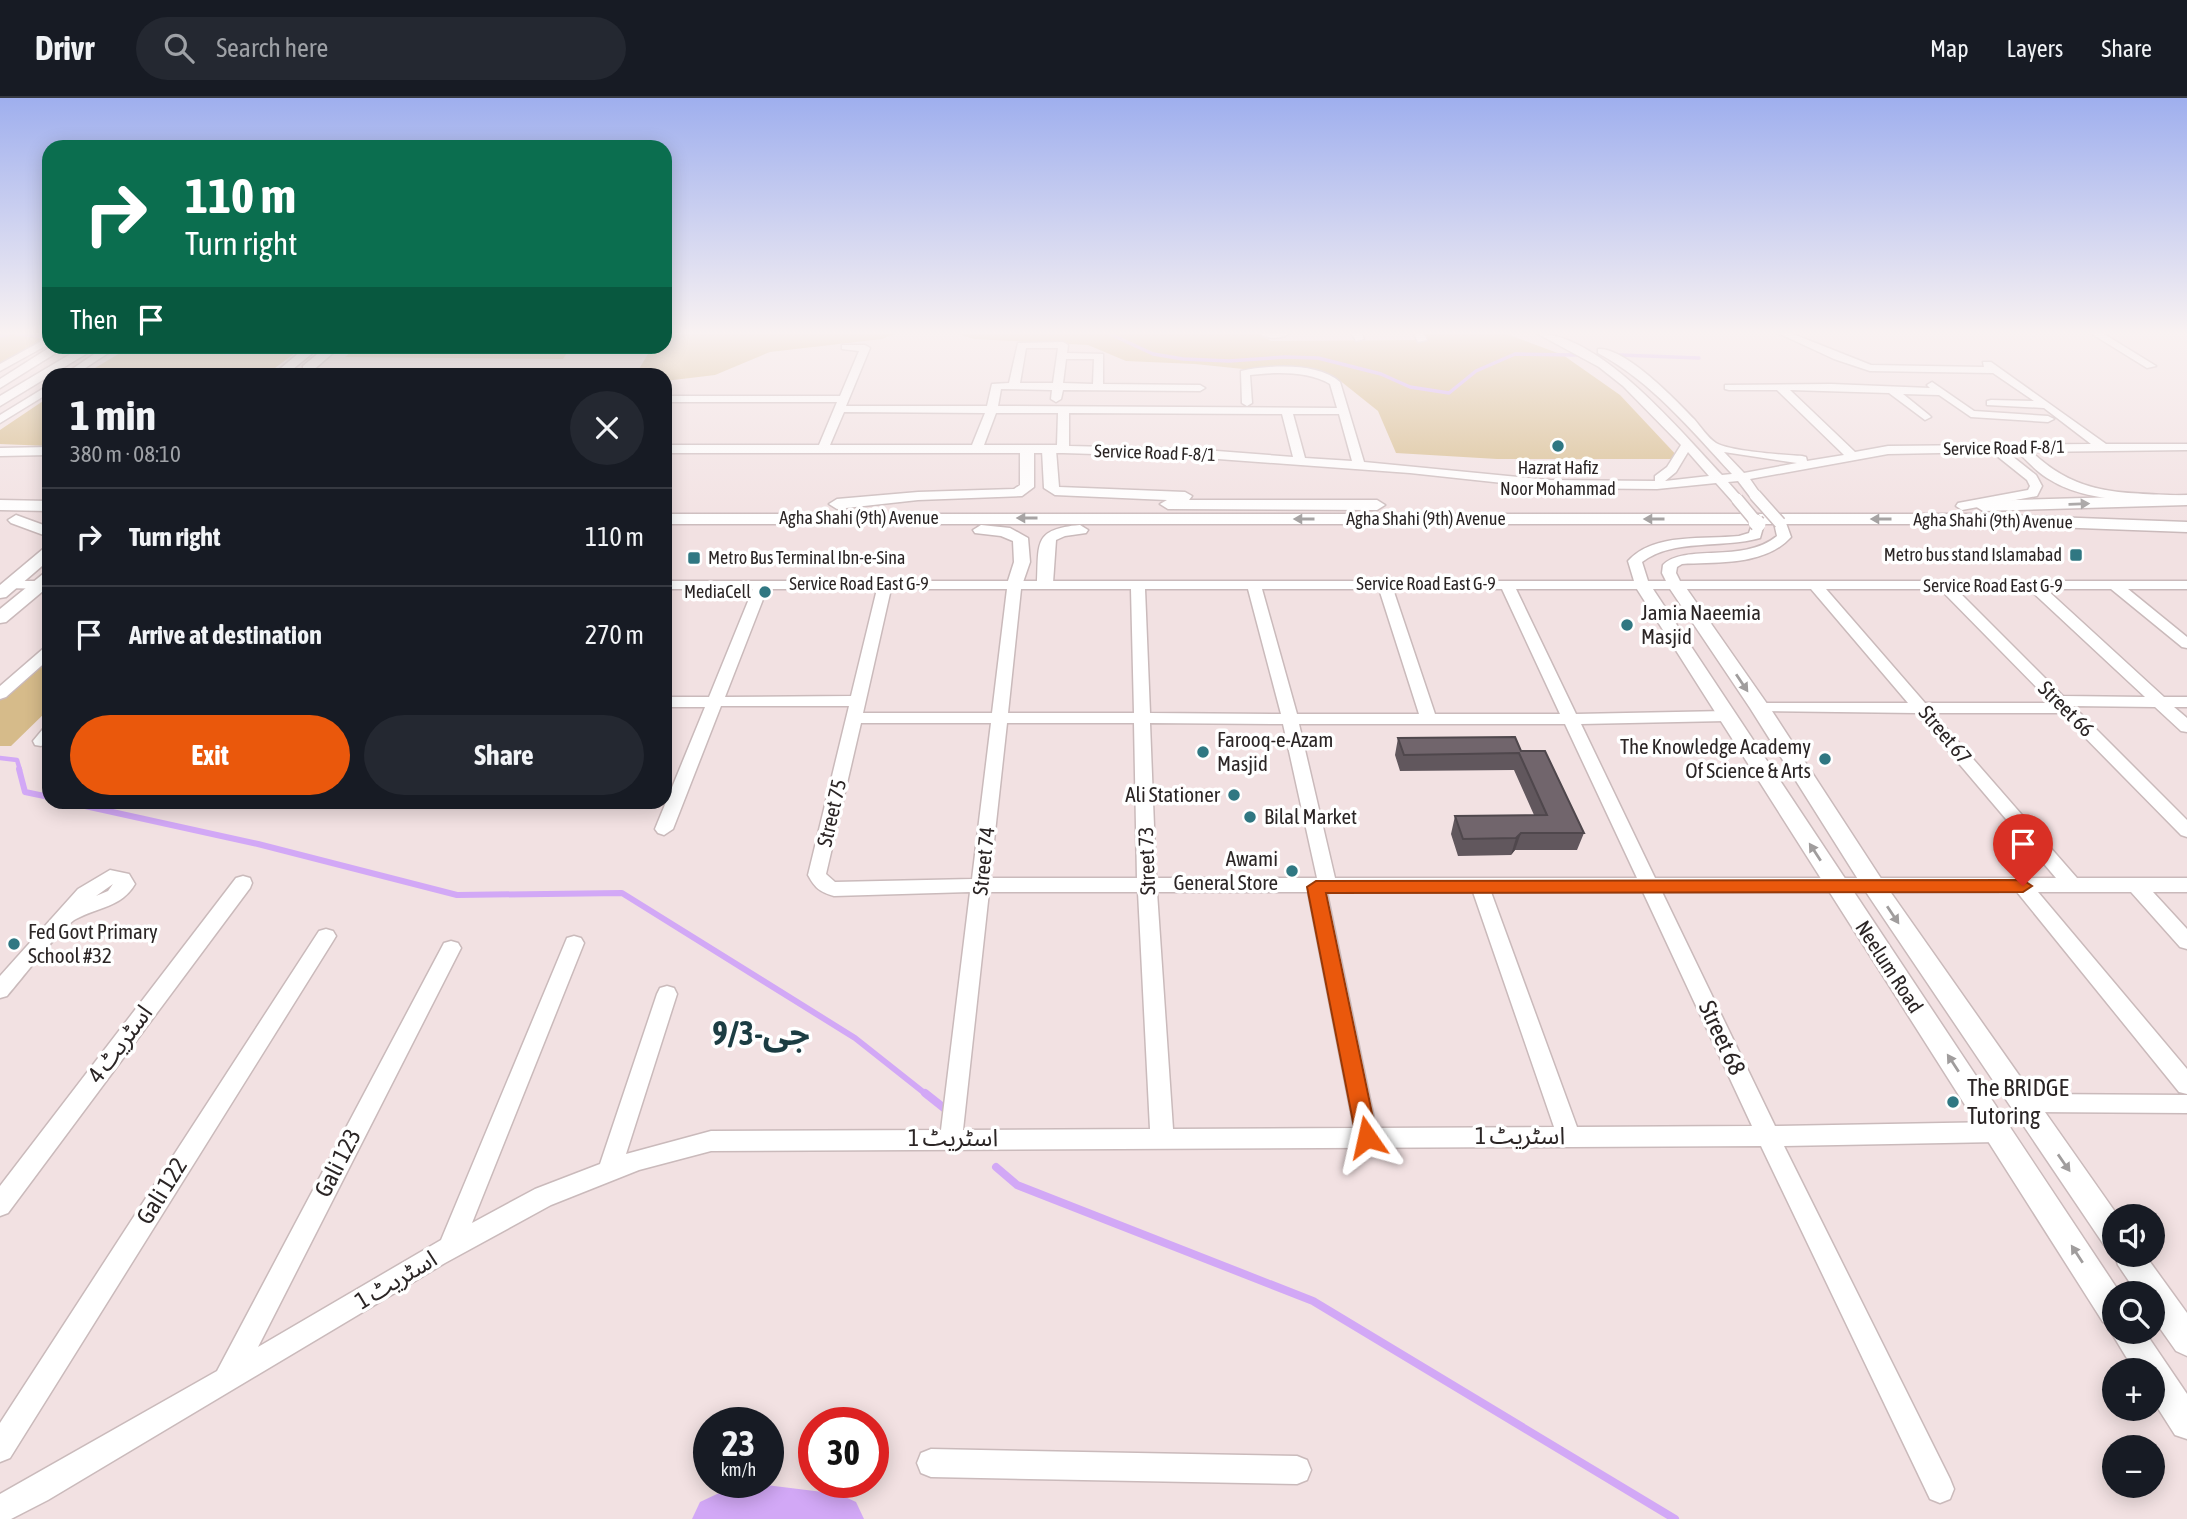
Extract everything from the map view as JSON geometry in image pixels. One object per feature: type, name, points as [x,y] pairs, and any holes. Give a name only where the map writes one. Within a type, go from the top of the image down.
[{"type":"main road","points":[[836,511],[918,496],[1017,493],[1027,487],[1027,450]]},
{"type":"main road","points":[[1056,450],[1051,488],[1055,491],[1182,496],[1248,512]]},
{"type":"main road","name":"Agha Shahi (9th) Avenue","points":[[1248,512],[1962,506],[2187,500]]},
{"type":"main road","points":[[0,505],[42,506]]},
{"type":"main road","name":"Agha Shahi (9th) Avenue","points":[[672,505],[836,511],[1974,519],[2187,527]]},
{"type":"main road","points":[[690,519],[706,514],[709,510],[701,505]]},
{"type":"main road","points":[[836,511],[908,529],[1004,531],[1020,538],[1023,557],[1015,584]]},
{"type":"main road","name":"Agha Shahi (9th) Avenue","points":[[672,519],[836,511]]},
{"type":"main road","points":[[1045,583],[1046,540],[1058,531],[1202,529],[1248,512]]},
{"type":"main road","points":[[8,520],[42,520]]},
{"type":"main road","points":[[8,520],[42,529]]},
{"type":"main road","points":[[5,589],[42,558]]},
{"type":"main road","points":[[0,618],[42,586]]},
{"type":"main road","name":"Neelum Road","points":[[1643,586],[2102,1292]]},
{"type":"main road","name":"Neelum Road","points":[[1676,586],[1760,708],[1874,886],[2102,1218]]},
{"type":"main road","points":[[2136,1267],[2187,1340]]},
{"type":"main road","points":[[2135,1344],[2187,1423]]},
{"type":"street","points":[[0,420],[30,400]]},
{"type":"street","points":[[711,400],[992,408],[1343,411]]},
{"type":"street","points":[[824,449],[843,400]]},
{"type":"street","points":[[977,449],[993,400]]},
{"type":"street","points":[[1056,450],[1059,400]]},
{"type":"street","points":[[1202,400],[1203,409]]},
{"type":"street","points":[[1340,400],[1359,465]]},
{"type":"street","points":[[1643,586],[1635,561],[1643,553],[1670,546],[1740,541],[1755,536],[1758,524],[1648,400]]},
{"type":"street","points":[[1666,400],[1746,483],[1780,523],[1784,537],[1775,547],[1745,554],[1679,560],[1670,565],[1669,573],[1676,586]]},
{"type":"street","points":[[1794,400],[1851,455]]},
{"type":"street","points":[[1904,400],[1925,417]]},
{"type":"street","points":[[1952,400],[1972,414],[2048,419]]},
{"type":"street","points":[[2040,400],[2102,447]]},
{"type":"street","points":[[1991,403],[2047,405]]},
{"type":"street","points":[[1287,412],[1300,460]]},
{"type":"street","points":[[1658,482],[1672,469],[1687,445]]},
{"type":"street","points":[[1712,446],[1760,456],[1815,460]]},
{"type":"street","points":[[2019,447],[2052,475],[2068,484],[2115,494],[2187,500]]},
{"type":"street","name":"Service Road F-8/1","points":[[1746,483],[1815,460],[1888,450],[2187,447]]},
{"type":"street","points":[[1962,506],[2033,493],[2036,486],[2032,478],[1994,448]]},
{"type":"street","name":"Service Road F-8/1","points":[[672,449],[977,449],[1191,453],[1359,465],[1550,484],[1643,484],[1715,476],[1746,483],[1815,460]]},
{"type":"street","points":[[0,452],[42,451]]},
{"type":"street","points":[[1746,483],[1783,470]]},
{"type":"street","points":[[1658,482],[1709,490],[1736,498]]},
{"type":"street","points":[[1713,556],[1708,563],[1717,574],[1751,586]]},
{"type":"street","name":"Street 73","points":[[1138,583],[1147,886],[1162,1138]]},
{"type":"street","points":[[5,589],[42,584]]},
{"type":"street","points":[[664,829],[762,584]]},
{"type":"street","name":"Street 75","points":[[885,584],[817,875],[824,886],[834,889],[982,885]]},
{"type":"street","name":"Street 74","points":[[951,1138],[1015,584]]},
{"type":"street","points":[[1254,584],[1290,719],[1367,1137]]},
{"type":"street","points":[[1384,584],[1429,719]]},
{"type":"street","name":"Service Road East G-9","points":[[672,585],[2187,585]]},
{"type":"street","name":"Street 68","points":[[1507,585],[1768,1136],[1940,1489]]},
{"type":"street","name":"Street 67","points":[[1816,586],[2072,885]]},
{"type":"street","name":"Street 66","points":[[1945,586],[2187,831]]},
{"type":"street","points":[[2034,586],[2187,727]]},
{"type":"street","points":[[2116,586],[2187,644]]},
{"type":"street","points":[[0,694],[42,657]]},
{"type":"street","points":[[672,702],[858,701]]},
{"type":"street","points":[[1760,708],[1921,708],[2187,702]]},
{"type":"street","points":[[855,718],[1570,719],[1726,716]]},
{"type":"street","points":[[0,990],[85,894],[110,877],[122,879],[126,884],[115,896],[68,914]]},
{"type":"street","name":"اسٹریٹ 4","points":[[0,1205],[243,883]]},
{"type":"street","points":[[982,885],[2187,885]]},
{"type":"street","points":[[1480,886],[1569,1136]]},
{"type":"street","points":[[2023,886],[2187,1085]]},
{"type":"street","points":[[2136,886],[2187,942]]},
{"type":"street","name":"Gali 122","points":[[0,1448],[326,936]]},
{"type":"street","points":[[449,1249],[574,943]]},
{"type":"street","name":"Gali 123","points":[[227,1379],[451,948]]},
{"type":"street","points":[[609,1171],[667,994]]},
{"type":"street","points":[[2022,1103],[2187,1104]]},
{"type":"street","name":"اسٹریٹ 1","points":[[0,1509],[38,1490],[449,1249],[543,1197],[637,1160],[711,1141],[1768,1136],[1998,1132]]},
{"type":"street","points":[[931,1463],[1297,1470]]},
{"type":"shaded area","points":[[1365,400],[1625,400],[1680,459],[1497,459],[1396,453],[1378,411]]},
{"type":"shaded area","points":[[42,402],[42,446],[0,444],[0,430]]},
{"type":"shaded area","points":[[42,663],[42,716],[11,746],[0,746],[0,700]]},
{"type":"building","points":[[1515,737],[1521,751],[1545,751],[1584,833],[1521,833],[1516,838],[1463,839],[1455,816],[1547,815],[1519,753],[1404,755],[1398,738]]},
{"type":"waterway","points":[[0,758],[17,760],[20,770]]},
{"type":"waterway","points":[[19,769],[25,792],[42,796]]},
{"type":"waterway","points":[[99,809],[258,844],[457,895],[622,893],[855,1038],[927,1095]]},
{"type":"waterway","points":[[925,1093],[949,1112]]},
{"type":"waterway","points":[[996,1167],[1017,1185],[1313,1301],[1675,1519]]},
{"type":"waterway","points":[[717,1519],[766,1510],[839,1519]]},
{"type":"place","name":"Hazrat Hafiz Noor Mohammad","points":[[1558,446]]},
{"type":"place","name":"Metro bus stand Islamabad","points":[[2076,555]]},
{"type":"place","name":"Metro Bus Terminal Ibn-e-Sina","points":[[694,558]]},
{"type":"place","name":"MediaCell","points":[[765,592]]},
{"type":"place","name":"Jamia Naeemia Masjid","points":[[1627,625]]},
{"type":"place","name":"Farooq-e-Azam Masjid","points":[[1203,752]]},
{"type":"place","name":"The Knowledge Academy Of Science & Arts","points":[[1825,759]]},
{"type":"place","name":"Ali Stationer","points":[[1234,795]]},
{"type":"place","name":"Bilal Market","points":[[1250,817]]},
{"type":"place","name":"Awami General Store","points":[[1292,871]]},
{"type":"place","name":"Fed Govt Primary School #32","points":[[14,944]]},
{"type":"place","name":"The BRIDGE Tutoring","points":[[1953,1102]]},
{"type":"district","name":"جی-9/3","points":[[761,1033]]},
{"type":"route","points":[[1367,1137],[1316,887],[2023,886]]}]
